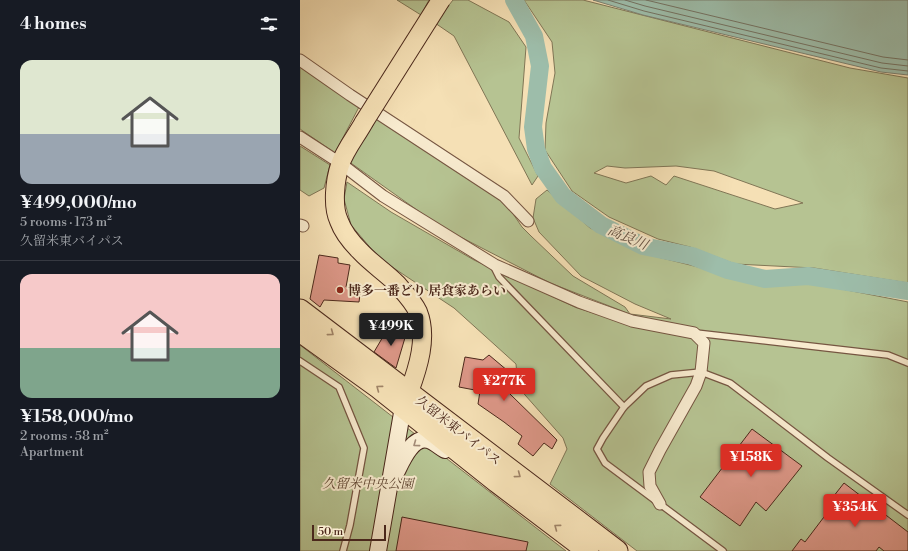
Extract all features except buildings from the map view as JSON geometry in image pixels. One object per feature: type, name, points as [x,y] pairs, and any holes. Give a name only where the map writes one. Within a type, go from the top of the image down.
[{"type":"highway","name":"久留米東バイパス","points":[[300,310],[406,399],[497,482],[588,551]]},
{"type":"highway","name":"久留米東バイパス","points":[[300,331],[406,399],[430,410],[617,551]]},
{"type":"main road","points":[[406,399],[421,354],[422,331],[418,312],[407,294],[360,251],[347,236],[338,221],[335,203],[336,184],[343,158],[441,0]]},
{"type":"street","points":[[300,60],[350,95],[504,196],[528,221]]},
{"type":"street","points":[[300,137],[343,158],[383,196],[493,264],[579,302],[632,321],[694,333],[704,343],[701,372],[696,386],[649,472],[650,486],[660,504]]},
{"type":"street","points":[[378,551],[406,399]]},
{"type":"street","points":[[389,487],[410,448],[420,440],[429,440],[497,482]]},
{"type":"lane","points":[[493,264],[499,277],[624,407]]},
{"type":"lane","points":[[694,333],[888,355],[908,363]]},
{"type":"lane","points":[[300,361],[339,387],[364,448],[350,525],[343,551]]},
{"type":"lane","points":[[723,551],[605,463],[597,449],[624,407],[646,386],[671,375],[701,372],[730,383],[828,458],[908,515]]},
{"type":"green space","points":[[397,0],[429,0],[421,15]]},
{"type":"green space","points":[[453,0],[468,0],[509,22],[526,47],[519,138],[538,176],[532,185],[454,36],[435,23]]},
{"type":"green space","points":[[524,0],[583,0],[850,68],[908,78],[908,283],[814,268],[735,264],[690,247],[658,239],[609,217],[572,191],[545,150],[546,123],[555,73],[552,42]],"holes":[[[607,166],[625,168],[676,166],[714,171],[803,203],[775,209],[674,176],[666,185],[651,176],[626,183],[594,173]]]},
{"type":"green space","points":[[300,67],[359,107],[335,153],[300,129]]},
{"type":"green space","points":[[376,118],[503,199],[522,227],[573,276],[625,307],[630,314],[550,283],[441,227],[348,161]]},
{"type":"green space","points":[[300,146],[330,165],[324,188],[309,196],[300,190]]},
{"type":"green space","points":[[347,182],[391,212],[474,260],[577,308],[620,321],[630,314],[671,319],[635,304],[581,276],[539,232],[533,218],[536,199],[547,190],[590,228],[658,257],[766,284],[811,283],[908,302],[908,551],[637,551],[550,484],[567,449],[563,438],[518,387],[516,364],[454,308],[380,259],[351,225],[344,199]]},
{"type":"green space","name":"久留米中央公園","points":[[300,345],[566,551],[300,551]]},
{"type":"water","points":[[593,0],[908,0],[908,75],[881,72],[643,15]]},
{"type":"waterway","name":"高良川","points":[[514,0],[534,36],[540,66],[533,127],[536,149],[543,168],[563,196],[601,225],[643,246],[692,256],[728,270],[765,279],[808,276],[908,291]]},
{"type":"place","name":"博多一番どり 居食家あらい","points":[[340,290]]}]
